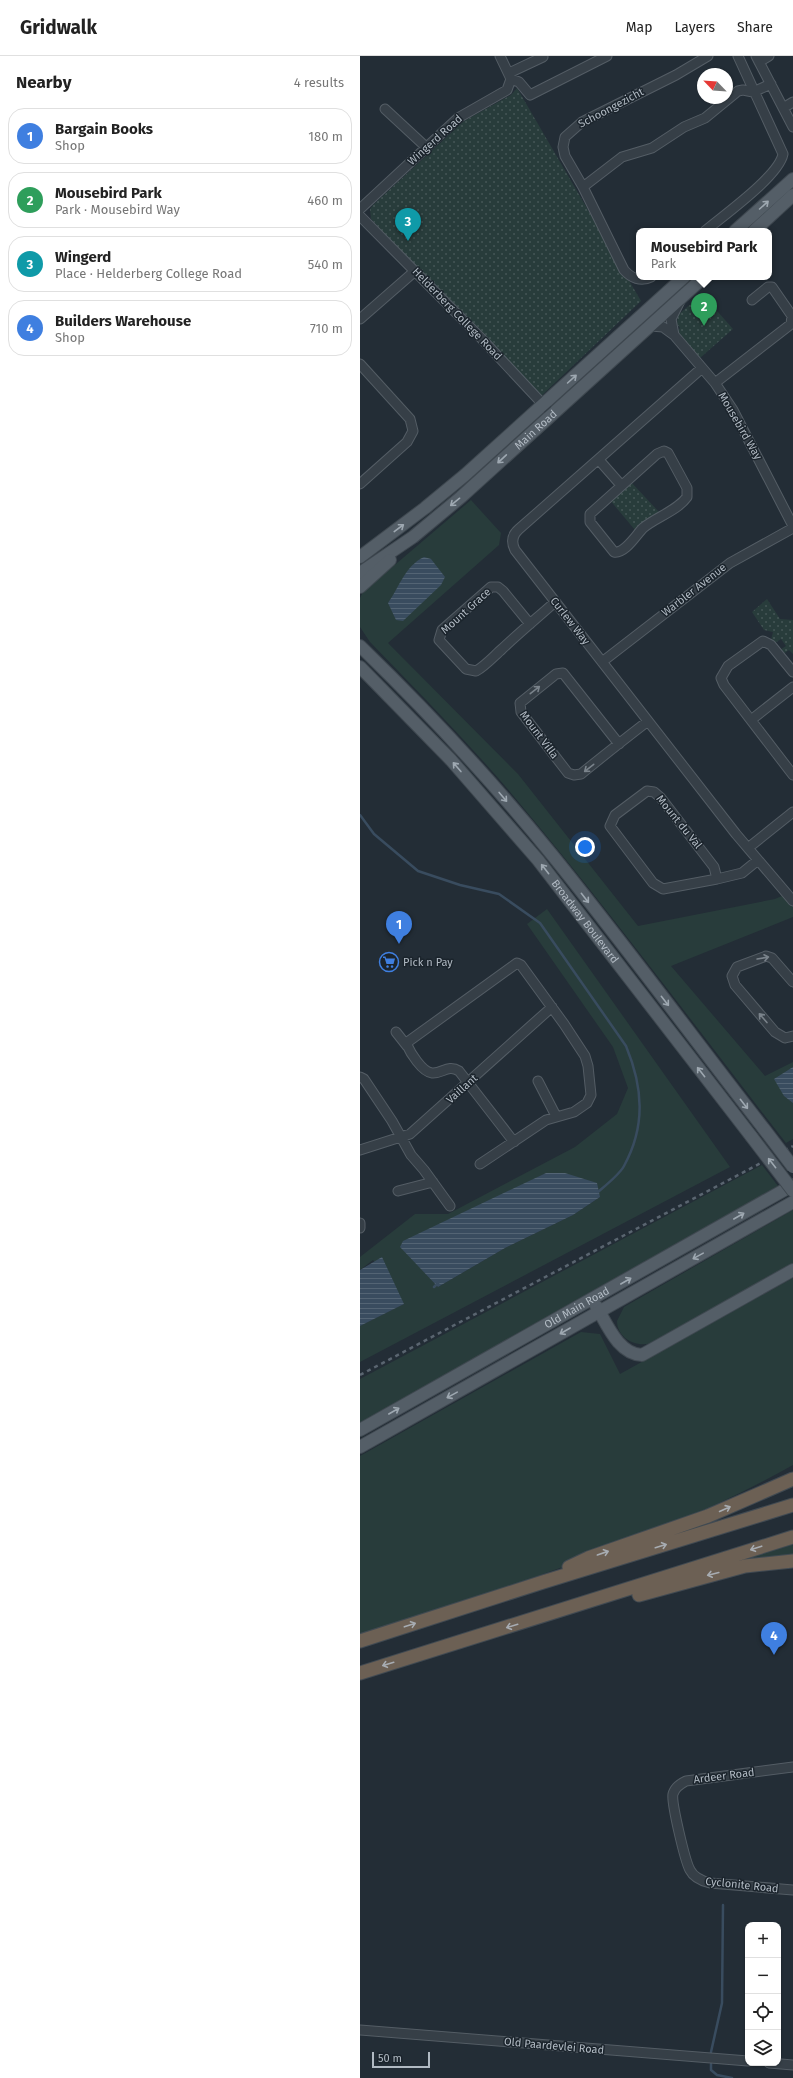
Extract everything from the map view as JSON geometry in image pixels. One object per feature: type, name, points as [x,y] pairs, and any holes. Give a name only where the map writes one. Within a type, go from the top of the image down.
[{"type":"highway","points":[[543,1582],[588,1558],[708,1516],[793,1479]]},
{"type":"highway","points":[[360,1641],[543,1582],[793,1505]]},
{"type":"highway","points":[[360,1673],[793,1537]]},
{"type":"highway","points":[[530,1620],[561,1618],[711,1574],[745,1566],[793,1561]]},
{"type":"main road","points":[[738,228],[793,178]]},
{"type":"main road","points":[[757,228],[793,195]]},
{"type":"main road","name":"Main Road","points":[[360,557],[425,508],[543,405],[681,280]]},
{"type":"main road","name":"Main Road","points":[[360,573],[413,537],[461,497],[701,280]]},
{"type":"main road","points":[[360,587],[413,537]]},
{"type":"main road","points":[[360,636],[413,698]]},
{"type":"main road","name":"Broadway Boulevard","points":[[360,646],[413,698],[477,768],[552,856],[793,1167]]},
{"type":"main road","name":"Broadway Boulevard","points":[[360,667],[451,760],[538,860],[793,1191]]},
{"type":"main road","points":[[360,676],[404,713]]},
{"type":"main road","name":"Old Main Road","points":[[360,1430],[793,1186]]},
{"type":"main road","name":"Old Main Road","points":[[360,1447],[793,1202]]},
{"type":"main road","points":[[592,1300],[618,1341],[626,1350],[642,1355],[793,1270]]},
{"type":"street","points":[[500,56],[510,76],[519,82],[530,95],[607,56]]},
{"type":"street","name":"Schoongezicht","points":[[636,276],[628,274],[564,152],[564,142],[568,133],[582,122],[676,75],[708,56]]},
{"type":"street","points":[[709,228],[768,178],[782,157],[781,146],[738,56]]},
{"type":"street","points":[[769,56],[757,59],[793,128]]},
{"type":"street","points":[[510,76],[543,57]]},
{"type":"street","name":"Wingerd Road","points":[[360,209],[462,115],[504,94],[509,86],[510,76]]},
{"type":"street","points":[[583,187],[622,157],[652,148],[689,125],[705,118],[738,92],[742,90],[755,91],[771,84]]},
{"type":"street","points":[[783,108],[793,102]]},
{"type":"street","points":[[385,109],[426,147]]},
{"type":"street","name":"Helderberg College Road","points":[[360,216],[552,414]]},
{"type":"street","points":[[360,319],[415,271]]},
{"type":"street","points":[[715,383],[791,324],[792,316],[772,287],[768,287],[752,300]]},
{"type":"street","points":[[674,335],[671,319],[684,296]]},
{"type":"street","name":"Mousebird Way","points":[[651,326],[663,327],[674,335],[715,383],[733,410],[793,527]]},
{"type":"street","points":[[360,364],[410,419],[413,431],[407,442],[360,484]]},
{"type":"street","name":"Curlew Way","points":[[702,368],[519,529],[512,539],[515,550],[555,602],[748,848],[793,900]]},
{"type":"street","points":[[664,451],[668,453],[687,488],[688,494],[682,503],[648,524],[617,552],[611,548],[590,522],[589,517],[592,512],[621,485],[657,454],[664,451]]},
{"type":"street","points":[[599,460],[621,485]]},
{"type":"street","name":"Warbler Avenue","points":[[602,662],[735,559],[793,527]]},
{"type":"street","name":"Mount Grace","points":[[530,624],[503,591],[498,588],[491,587],[442,630],[439,640],[466,669],[476,671],[530,624],[555,602]]},
{"type":"street","points":[[791,769],[721,681],[722,673],[725,669],[760,642],[766,642],[772,645],[793,672]]},
{"type":"street","name":"Mount Villa","points":[[619,744],[563,673],[556,674],[520,703],[521,712],[570,774],[581,774],[619,744],[648,721]]},
{"type":"street","points":[[751,720],[793,688]]},
{"type":"street","name":"Mount du Val","points":[[717,879],[714,867],[654,792],[647,791],[642,793],[612,818],[610,826],[613,831],[657,887],[666,889],[717,879],[742,873],[758,860]]},
{"type":"street","points":[[748,848],[793,812]]},
{"type":"street","points":[[793,982],[772,958],[766,956],[737,967],[732,976],[735,985],[775,1032],[785,1038],[793,1036]]},
{"type":"street","points":[[407,1046],[409,1041],[516,964],[521,966],[552,1007],[584,1056],[588,1066],[591,1091],[590,1098],[583,1106],[569,1114],[556,1116],[546,1120],[480,1164]]},
{"type":"street","name":"Vaillant","points":[[360,1150],[402,1138],[410,1134],[552,1007]]},
{"type":"street","points":[[396,1032],[427,1072],[433,1073],[455,1068],[469,1082],[514,1142]]},
{"type":"street","points":[[360,1077],[384,1108],[411,1156],[433,1182],[450,1206]]},
{"type":"street","points":[[538,1081],[556,1116]]},
{"type":"street","points":[[398,1191],[433,1182]]},
{"type":"street","name":"Ardeer Road","points":[[674,1806],[674,1792],[681,1783],[686,1781],[793,1767]]},
{"type":"street","name":"Cyclonite Road","points":[[674,1806],[687,1863],[695,1877],[710,1883],[793,1890]]},
{"type":"street","name":"Old Paardevlei Road","points":[[360,2030],[745,2061]]},
{"type":"street","points":[[781,2064],[793,2065]]},
{"type":"green space","points":[[517,88],[641,301],[538,399],[371,219],[370,209],[464,121],[511,95]]},
{"type":"green space","points":[[702,294],[733,329],[700,358],[677,331],[680,328],[677,324],[678,315]]},
{"type":"green space","points":[[630,481],[659,512],[635,530],[609,499]]},
{"type":"green space","points":[[471,500],[501,533],[499,545],[388,643],[518,774],[638,926],[775,899],[784,895],[793,906],[793,917],[671,966],[765,1076],[793,1062],[793,1139],[786,1143],[622,930],[555,846],[466,742],[370,642],[360,627],[360,598],[363,592]]},
{"type":"green space","points":[[767,599],[780,619],[793,620],[793,654],[789,650],[783,654],[780,650],[786,646],[781,639],[775,643],[771,640],[773,632],[764,630],[752,612]]},
{"type":"green space","points":[[547,909],[730,1167],[360,1362],[360,1326],[404,1304],[373,1260],[360,1270],[360,1257],[415,1214],[448,1214],[575,1147],[617,1114],[628,1088],[613,1047],[527,924]],"holes":[[[546,1173],[600,1197],[573,1215],[505,1248],[438,1287],[401,1247]]]},
{"type":"green space","points":[[762,1165],[778,1186],[360,1423],[360,1379]]},
{"type":"green space","points":[[793,1210],[793,1263],[651,1343],[634,1343],[624,1337],[620,1332],[617,1321],[624,1307]]},
{"type":"green space","points":[[793,1278],[793,1465],[742,1492],[689,1517],[636,1539],[526,1580],[360,1634],[360,1456],[581,1332],[600,1334],[620,1374]]},
{"type":"green space","points":[[793,1543],[793,1557],[732,1562]]},
{"type":"water","points":[[424,557],[431,559],[445,577],[441,585],[403,621],[396,620],[388,603],[407,571],[417,561]]},
{"type":"water","points":[[793,1067],[793,1103],[784,1096],[774,1079]]},
{"type":"water","points":[[546,1173],[565,1173],[597,1183],[600,1197],[573,1215],[505,1248],[438,1287],[400,1247],[403,1241]]},
{"type":"water","points":[[382,1257],[404,1304],[360,1326],[360,1270]]},
{"type":"waterway","points":[[360,815],[374,834],[418,871],[460,885],[499,894],[540,923],[626,1046],[632,1061],[639,1091],[639,1121],[636,1136],[624,1166],[612,1180],[598,1192]]},
{"type":"waterway","points":[[434,1287],[439,1282]]},
{"type":"waterway","points":[[711,2052],[722,2003],[723,1905]]},
{"type":"waterway","points":[[711,2064],[711,2070],[717,2075],[732,2078]]},
{"type":"railway","points":[[360,1375],[793,1146]]},
{"type":"place","name":"Wingerd","points":[[408,241]]},
{"type":"place","name":"Mousebird Park","points":[[704,326]]},
{"type":"place","name":"Bargain Books","points":[[399,944]]},
{"type":"place","name":"Pick n Pay","points":[[389,962]]},
{"type":"place","name":"Builders Warehouse","points":[[774,1655]]}]
